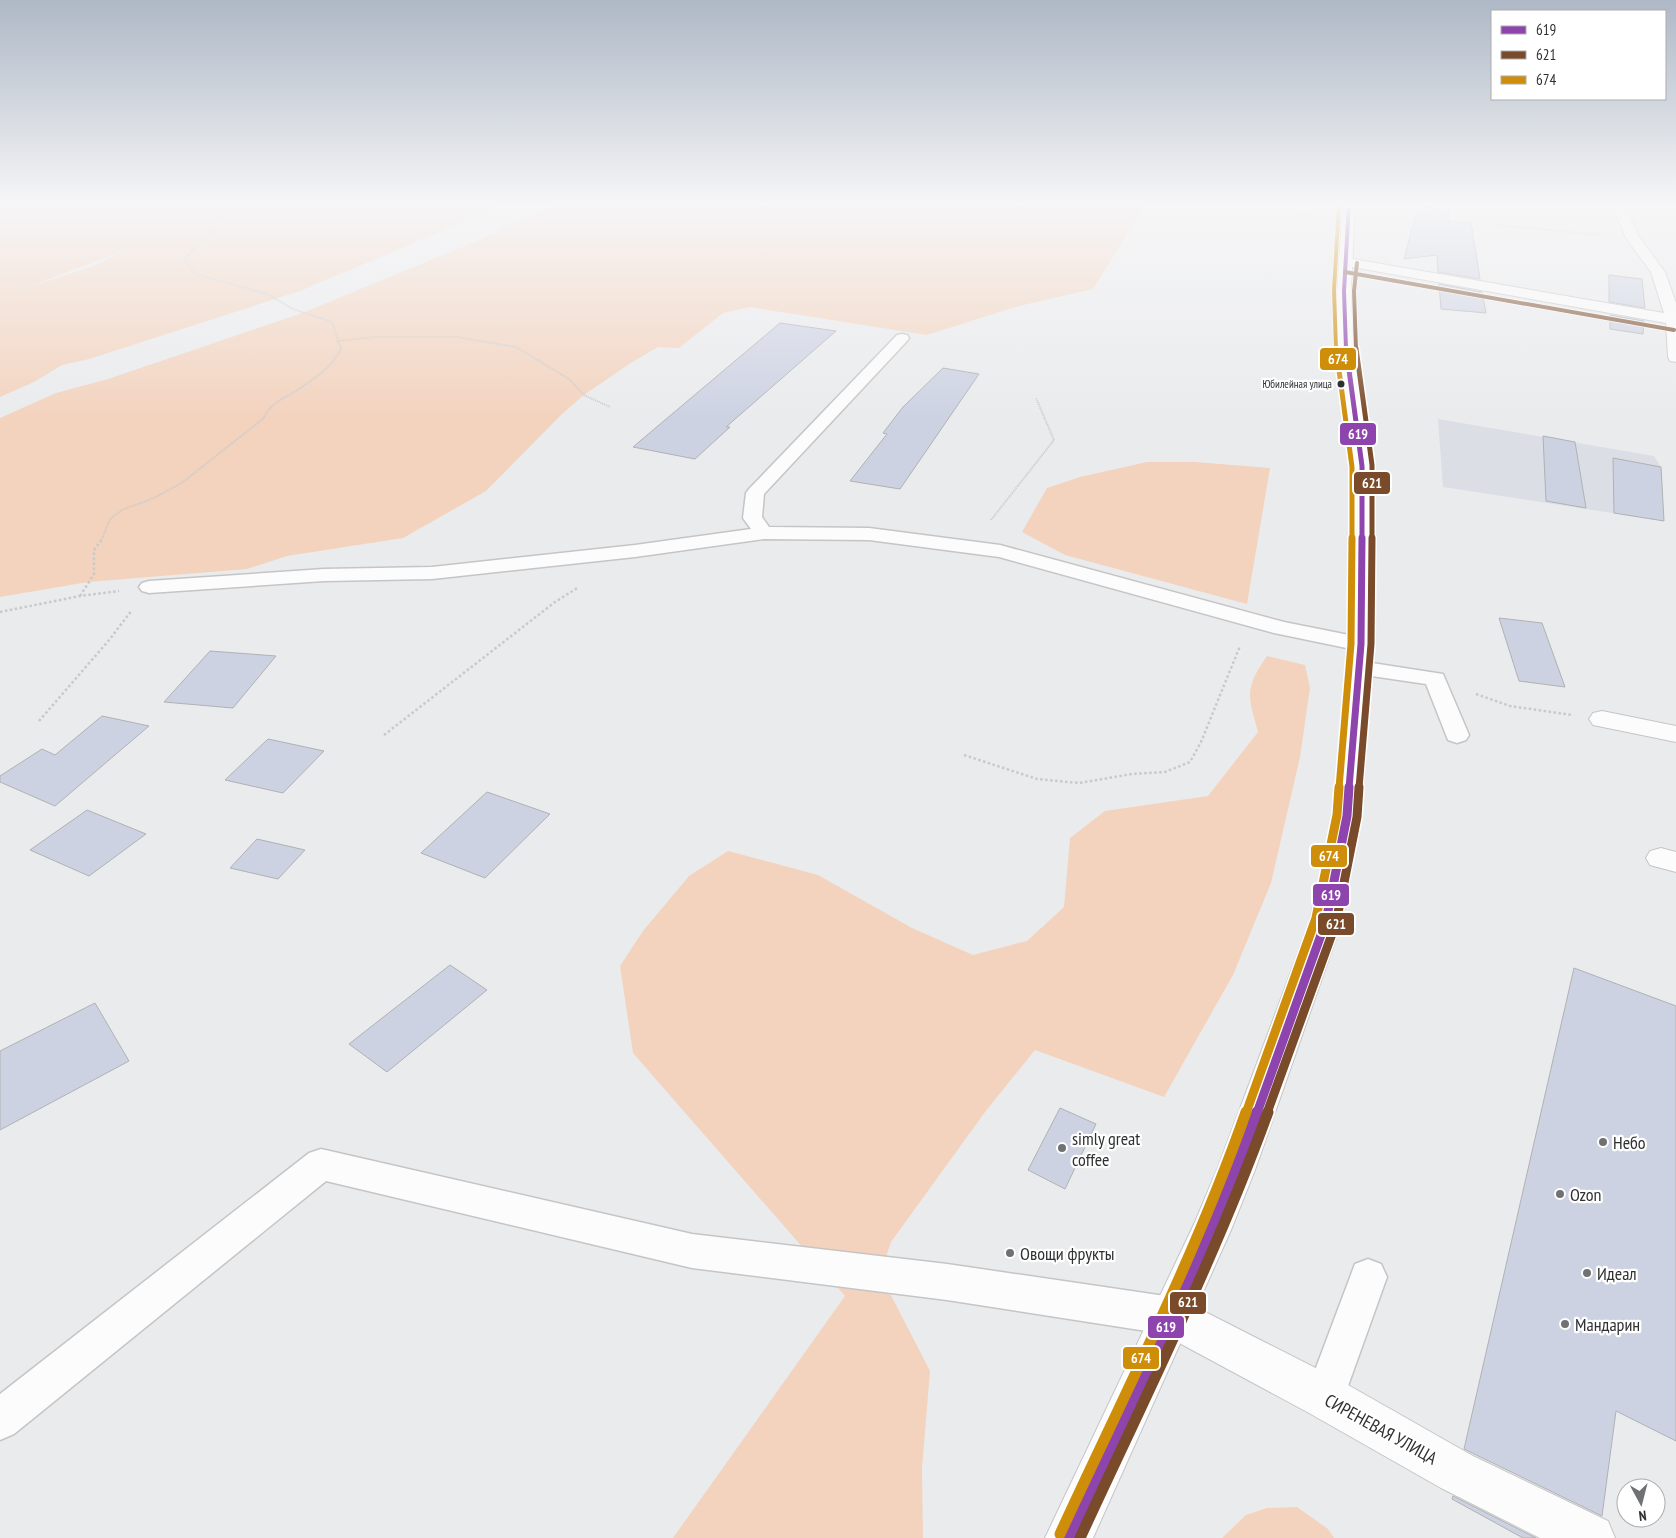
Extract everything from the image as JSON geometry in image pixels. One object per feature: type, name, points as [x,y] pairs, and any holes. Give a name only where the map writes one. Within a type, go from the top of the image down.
[{"type":"main road","points":[[1069,1538],[1172,1316],[1236,1170],[1326,921],[1347,816],[1360,656],[1362,466],[1345,339],[1344,291],[1346,275]]},
{"type":"main road","points":[[1419,275],[1675,320]]},
{"type":"main road","points":[[1659,275],[1675,320],[1676,357]]},
{"type":"main road","points":[[1602,719],[1676,734]]},
{"type":"main road","name":"СИРЕНЕВАЯ УЛИЦА","points":[[1172,1316],[1325,1397],[1457,1472],[1591,1538]]},
{"type":"lane","points":[[764,533],[752,518],[755,493],[902,338]]},
{"type":"lane","points":[[149,587],[324,575],[432,572],[635,551],[764,533],[869,534],[1000,551],[1282,628],[1360,656],[1435,679],[1458,735]]},
{"type":"lane","points":[[0,1420],[321,1164],[692,1251],[947,1282],[1172,1316]]},
{"type":"lane","points":[[1325,1397],[1368,1277]]},
{"type":"path","points":[[80,596],[94,574],[94,550],[106,535],[110,520],[122,510],[154,498],[183,482],[264,418],[266,412],[282,397],[298,390],[334,362],[341,350],[332,322],[294,309],[267,294],[198,275]]},
{"type":"path","points":[[337,341],[374,337],[457,337],[516,347],[569,378],[584,395],[610,407]]},
{"type":"path","points":[[972,548],[1054,440],[1036,398]]},
{"type":"path","points":[[384,735],[555,602],[635,551]]},
{"type":"path","points":[[0,612],[80,596],[149,587]]},
{"type":"path","points":[[39,721],[110,639],[149,587]]},
{"type":"path","points":[[964,754],[1038,779],[1079,783],[1132,774],[1165,772],[1182,766],[1190,762],[1201,742],[1244,638],[1282,628]]},
{"type":"path","points":[[1435,679],[1510,706],[1602,719]]},
{"type":"shaded area","points":[[0,275],[61,275],[21,290],[67,275],[338,275],[300,291],[89,359],[62,365],[34,382],[0,397]]},
{"type":"shaded area","points":[[395,275],[1102,275],[1093,289],[1015,307],[927,335],[750,307],[723,313],[679,348],[658,347],[629,364],[584,395],[562,414],[486,491],[403,538],[287,556],[247,569],[88,582],[0,597],[0,418],[56,393],[108,379],[305,312]]},
{"type":"shaded area","points":[[1438,419],[1654,456],[1661,467],[1664,521],[1443,487]]},
{"type":"shaded area","points":[[1147,462],[1195,462],[1270,468],[1247,604],[1065,555],[1022,532],[1047,488],[1080,477]]},
{"type":"shaded area","points":[[1267,656],[1305,665],[1310,688],[1300,757],[1271,883],[1233,975],[1164,1097],[1035,1050],[985,1112],[891,1242],[880,1274],[930,1371],[922,1468],[923,1538],[673,1538],[845,1296],[633,1053],[620,966],[643,931],[689,876],[728,851],[818,875],[912,928],[973,955],[1027,941],[1064,907],[1070,838],[1105,811],[1208,796],[1258,732],[1250,701],[1250,693],[1254,677]]},
{"type":"shaded area","points":[[1297,1507],[1328,1529],[1334,1538],[1222,1538],[1246,1515],[1267,1508]]},
{"type":"building","points":[[1455,275],[1479,275],[1480,279]]},
{"type":"building","points":[[1609,275],[1642,279],[1645,308],[1609,302]]},
{"type":"building","points":[[1439,284],[1482,292],[1486,313],[1441,309]]},
{"type":"building","points":[[1610,315],[1644,321],[1643,334],[1610,329]]},
{"type":"building","points":[[780,323],[836,331],[726,427],[730,427],[695,459],[633,447]]},
{"type":"building","points":[[943,368],[979,374],[900,489],[850,481],[887,434],[883,433],[903,407]]},
{"type":"building","points":[[1543,436],[1575,442],[1586,508],[1546,501]]},
{"type":"building","points":[[1613,458],[1661,467],[1664,521],[1614,513]]},
{"type":"building","points":[[1499,618],[1542,623],[1565,687],[1519,681]]},
{"type":"building","points":[[210,651],[276,656],[233,708],[164,702]]},
{"type":"building","points":[[102,716],[149,726],[55,806],[0,782],[0,776],[42,749],[55,755]]},
{"type":"building","points":[[268,739],[324,751],[283,793],[225,780]]},
{"type":"building","points":[[487,792],[550,814],[485,878],[421,853]]},
{"type":"building","points":[[87,810],[146,834],[89,876],[30,850]]},
{"type":"building","points":[[257,839],[305,850],[278,879],[230,868]]},
{"type":"building","points":[[450,965],[487,990],[387,1072],[349,1044]]},
{"type":"building","points":[[1574,968],[1676,1006],[1676,1441],[1616,1411],[1602,1516],[1464,1449]]},
{"type":"building","points":[[95,1003],[129,1061],[0,1130],[0,1051]]},
{"type":"building","points":[[1060,1108],[1096,1124],[1065,1189],[1028,1170]]},
{"type":"building","points":[[1453,1496],[1536,1538],[1523,1538],[1452,1499]]},
{"type":"transit line","name":"674","points":[[1060,1534],[1202,1226],[1227,1166],[1316,918],[1337,815],[1351,644],[1352,467],[1335,339],[1335,275]]},
{"type":"transit line","name":"619","points":[[1069,1538],[1211,1230],[1236,1170],[1326,921],[1347,816],[1361,644],[1362,466],[1345,339],[1345,275]]},
{"type":"transit line","name":"621","points":[[1080,1538],[1220,1234],[1245,1174],[1336,923],[1357,817],[1371,644],[1372,465],[1355,338],[1354,291],[1356,275]]},
{"type":"transit line","name":"621","points":[[1361,275],[1674,330]]},
{"type":"place","name":"Юбилейная улица","points":[[1341,384]]},
{"type":"place","name":"Небо","points":[[1603,1142]]},
{"type":"place","name":"simly great coffee","points":[[1062,1148]]},
{"type":"place","name":"Ozon","points":[[1560,1194]]},
{"type":"place","name":"Овощи фрукты","points":[[1010,1253]]},
{"type":"place","name":"Идеал","points":[[1587,1273]]},
{"type":"place","name":"Мандарин","points":[[1565,1324]]}]
